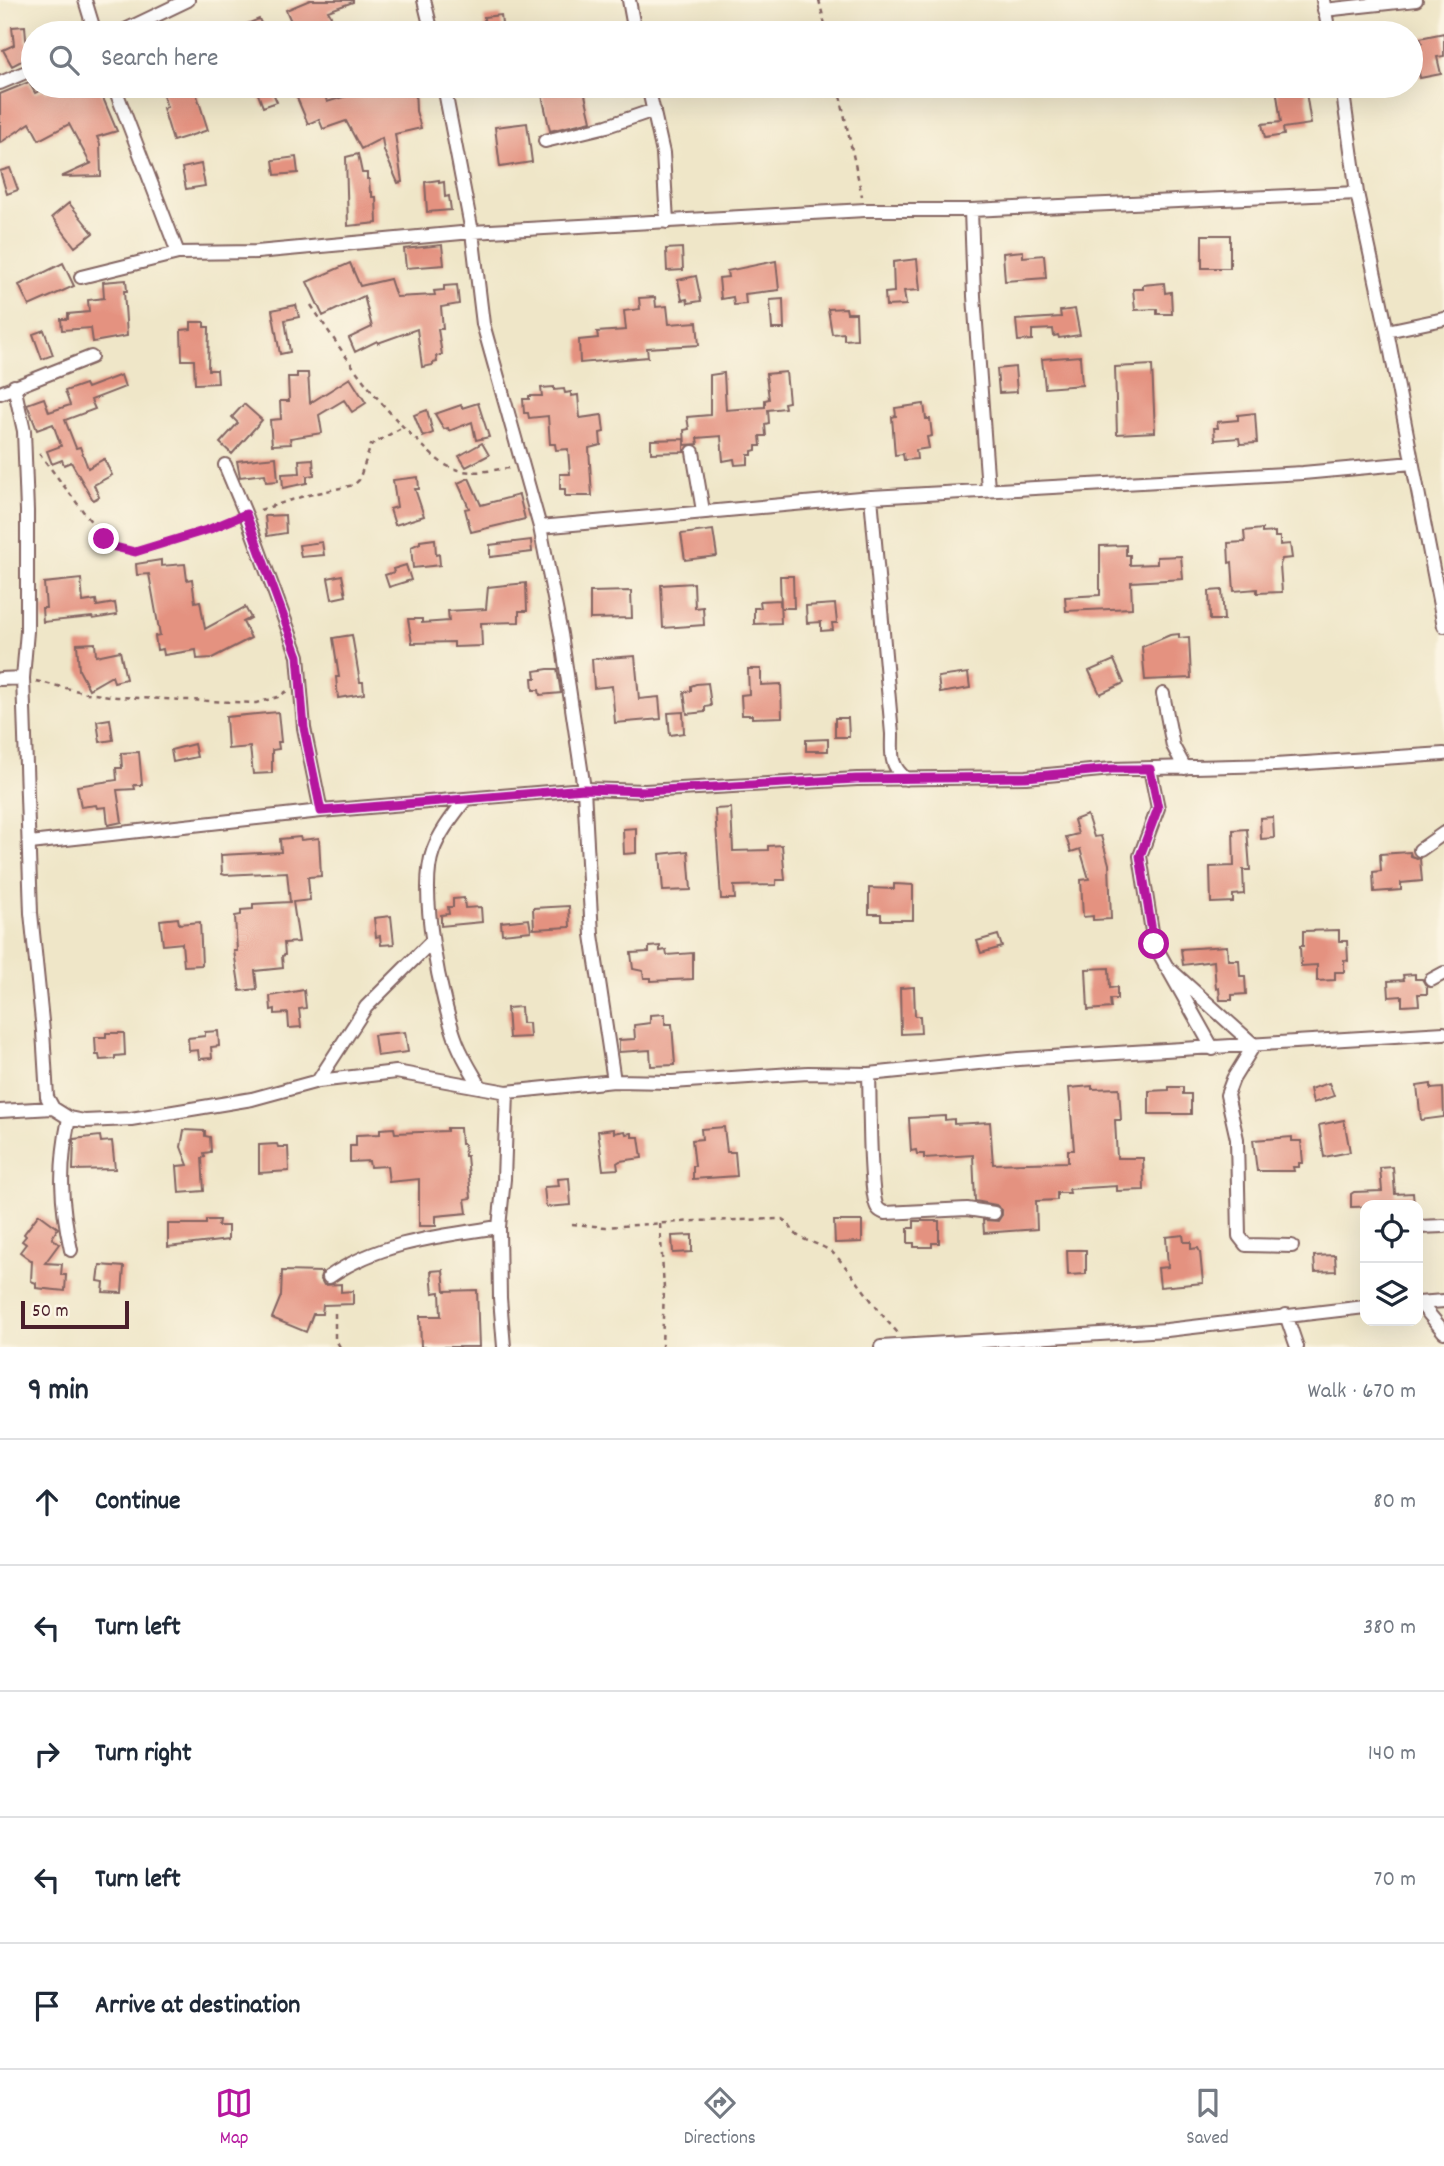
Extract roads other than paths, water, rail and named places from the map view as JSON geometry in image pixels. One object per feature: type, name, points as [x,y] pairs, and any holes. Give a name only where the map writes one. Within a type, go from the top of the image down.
[{"type":"street","points":[[85,0],[91,21]]},
{"type":"street","points":[[144,21],[188,0]]},
{"type":"street","points":[[424,0],[429,21]]},
{"type":"street","points":[[629,0],[633,21]]},
{"type":"street","points":[[1324,5],[1416,0]]},
{"type":"street","points":[[0,83],[21,74]]},
{"type":"street","points":[[119,98],[178,253]]},
{"type":"street","points":[[446,98],[472,232],[483,324],[540,527],[561,634],[584,789],[592,935],[614,1081]]},
{"type":"street","points":[[651,98],[663,153],[667,222]]},
{"type":"street","points":[[1344,98],[1357,193],[1443,609],[1444,626]]},
{"type":"street","points":[[545,141],[607,126],[654,110]]},
{"type":"street","points":[[81,276],[178,253],[257,252],[472,232],[864,210],[971,210],[1357,193]]},
{"type":"street","points":[[971,210],[974,296],[988,489]]},
{"type":"street","points":[[1387,331],[1444,319]]},
{"type":"street","points":[[0,393],[91,357]]},
{"type":"street","points":[[14,386],[24,432],[27,524],[27,631],[23,678],[31,913],[47,1097],[53,1108],[69,1118],[84,1121],[131,1119],[252,1099],[318,1081],[396,1072],[507,1092],[614,1081],[672,1083],[808,1073],[869,1074],[1018,1059],[1444,1033]]},
{"type":"street","points":[[693,452],[703,511]]},
{"type":"street","points":[[540,527],[871,497],[1303,473],[1412,463]]},
{"type":"street","points":[[225,465],[246,514],[298,656],[304,728],[321,811]]},
{"type":"street","points":[[871,497],[892,734],[892,762],[895,769],[906,779]]},
{"type":"street","points":[[0,679],[23,678]]},
{"type":"street","points":[[1163,694],[1174,746],[1185,768]]},
{"type":"street","points":[[30,843],[321,811],[584,789],[645,791],[856,779],[1026,777],[1112,769],[1185,768],[1444,754]]},
{"type":"street","points":[[1150,769],[1158,808],[1140,856],[1154,944],[1213,1049]]},
{"type":"street","points":[[465,800],[444,828],[431,860],[431,942],[456,1040],[480,1086]]},
{"type":"street","points":[[1420,850],[1444,833]]},
{"type":"street","points":[[318,1081],[366,1007],[431,942]]},
{"type":"street","points":[[1166,965],[1254,1045]]},
{"type":"street","points":[[1431,980],[1444,973]]},
{"type":"street","points":[[1254,1045],[1233,1079],[1227,1095],[1237,1139],[1239,1236],[1246,1245],[1292,1246]]},
{"type":"street","points":[[869,1074],[873,1176],[875,1202],[879,1209],[885,1213],[967,1209],[993,1213]]},
{"type":"street","points":[[504,1347],[499,1227],[504,1179],[507,1092]]},
{"type":"street","points":[[0,1111],[53,1108]]},
{"type":"street","points":[[69,1118],[62,1154],[61,1190],[71,1250]]},
{"type":"street","points":[[1423,1227],[1444,1226]]},
{"type":"street","points":[[329,1277],[360,1258],[417,1240],[499,1227]]},
{"type":"street","points":[[1423,1303],[1444,1301]]},
{"type":"street","points":[[881,1347],[1167,1330],[1360,1308]]},
{"type":"street","points":[[1423,1308],[1444,1332]]},
{"type":"street","points":[[1286,1315],[1297,1347]]}]
